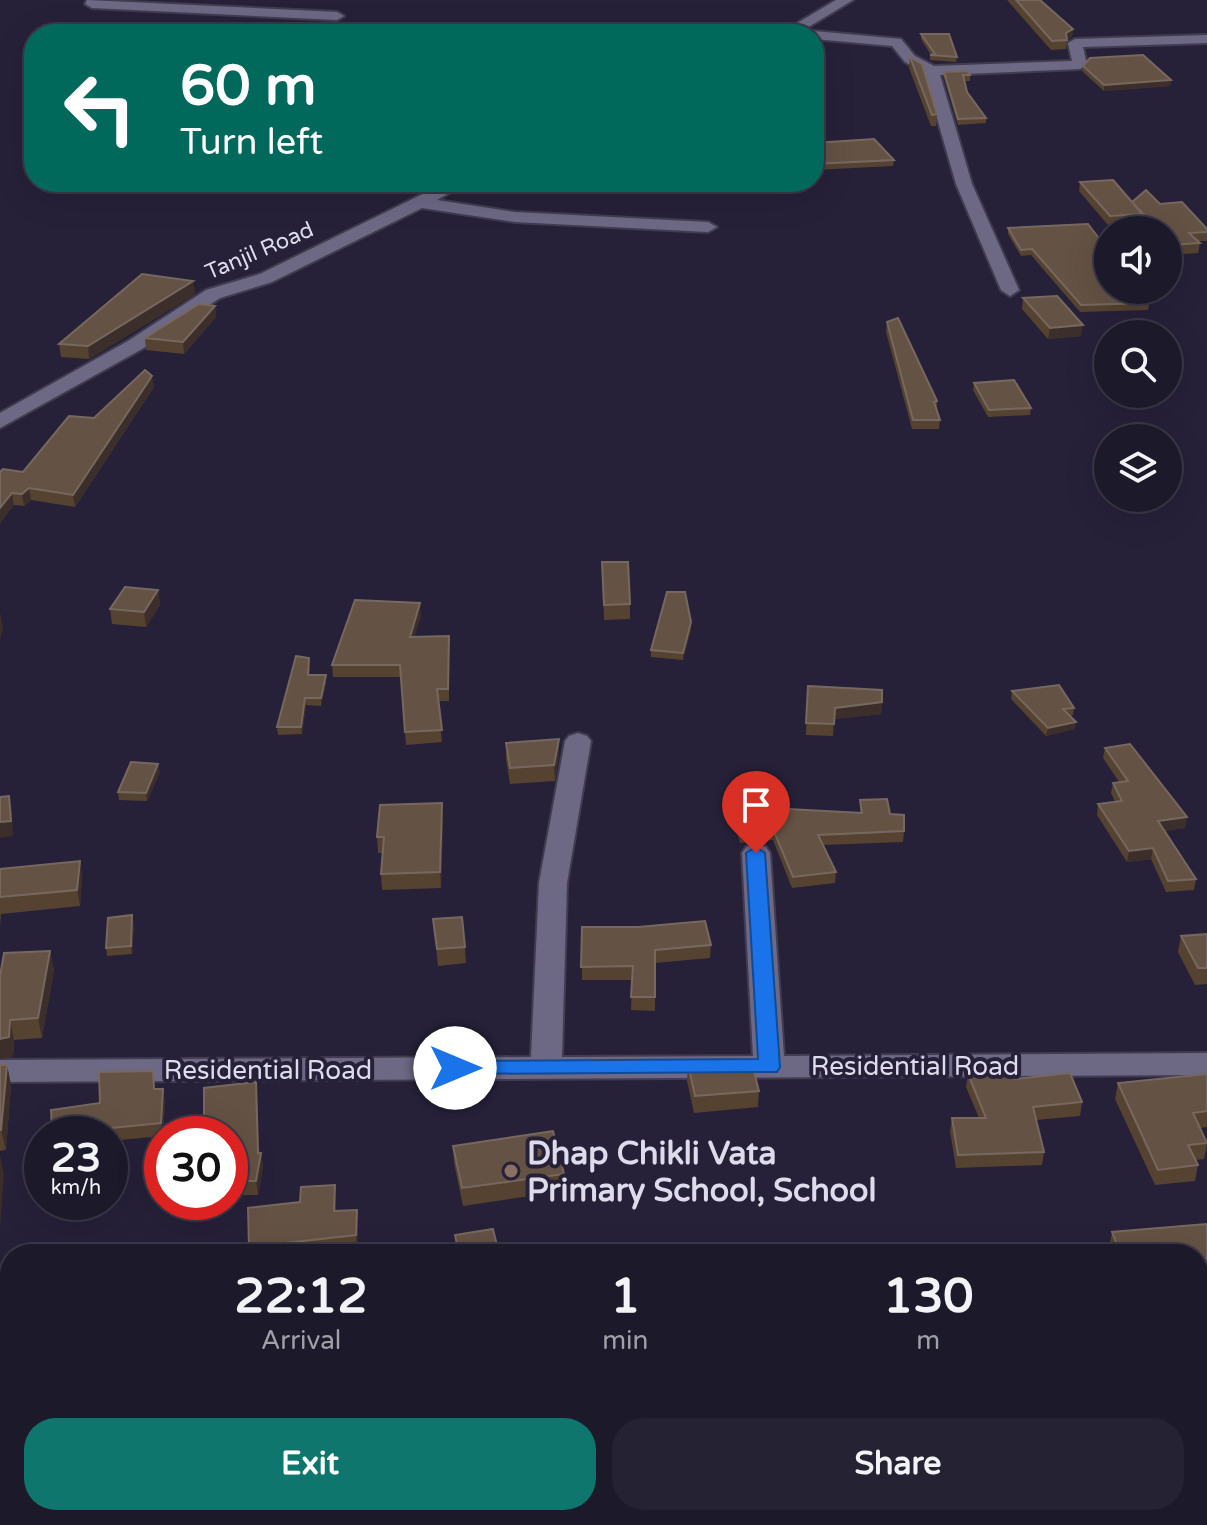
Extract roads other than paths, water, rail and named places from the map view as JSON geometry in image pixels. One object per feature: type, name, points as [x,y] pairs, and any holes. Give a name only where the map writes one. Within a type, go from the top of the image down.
[{"type":"street","points":[[94,0],[92,4],[337,16]]},
{"type":"street","points":[[804,24],[846,0]]},
{"type":"street","points":[[824,36],[896,42],[910,59],[931,71],[1080,65],[1075,43],[1207,39]]},
{"type":"street","points":[[931,71],[964,184],[1010,290]]},
{"type":"street","name":"Tanjil Road","points":[[0,422],[135,345],[213,294],[266,278],[439,192]]},
{"type":"street","points":[[418,202],[515,217],[708,227]]},
{"type":"street","points":[[546,1068],[553,883],[578,741]]},
{"type":"street","points":[[756,853],[769,1067]]},
{"type":"street","name":"Residential Road","points":[[0,1071],[1207,1064]]},
{"type":"place","name":"Dhap Chikli Vata Primary School, School","points":[[511,1171]]}]
